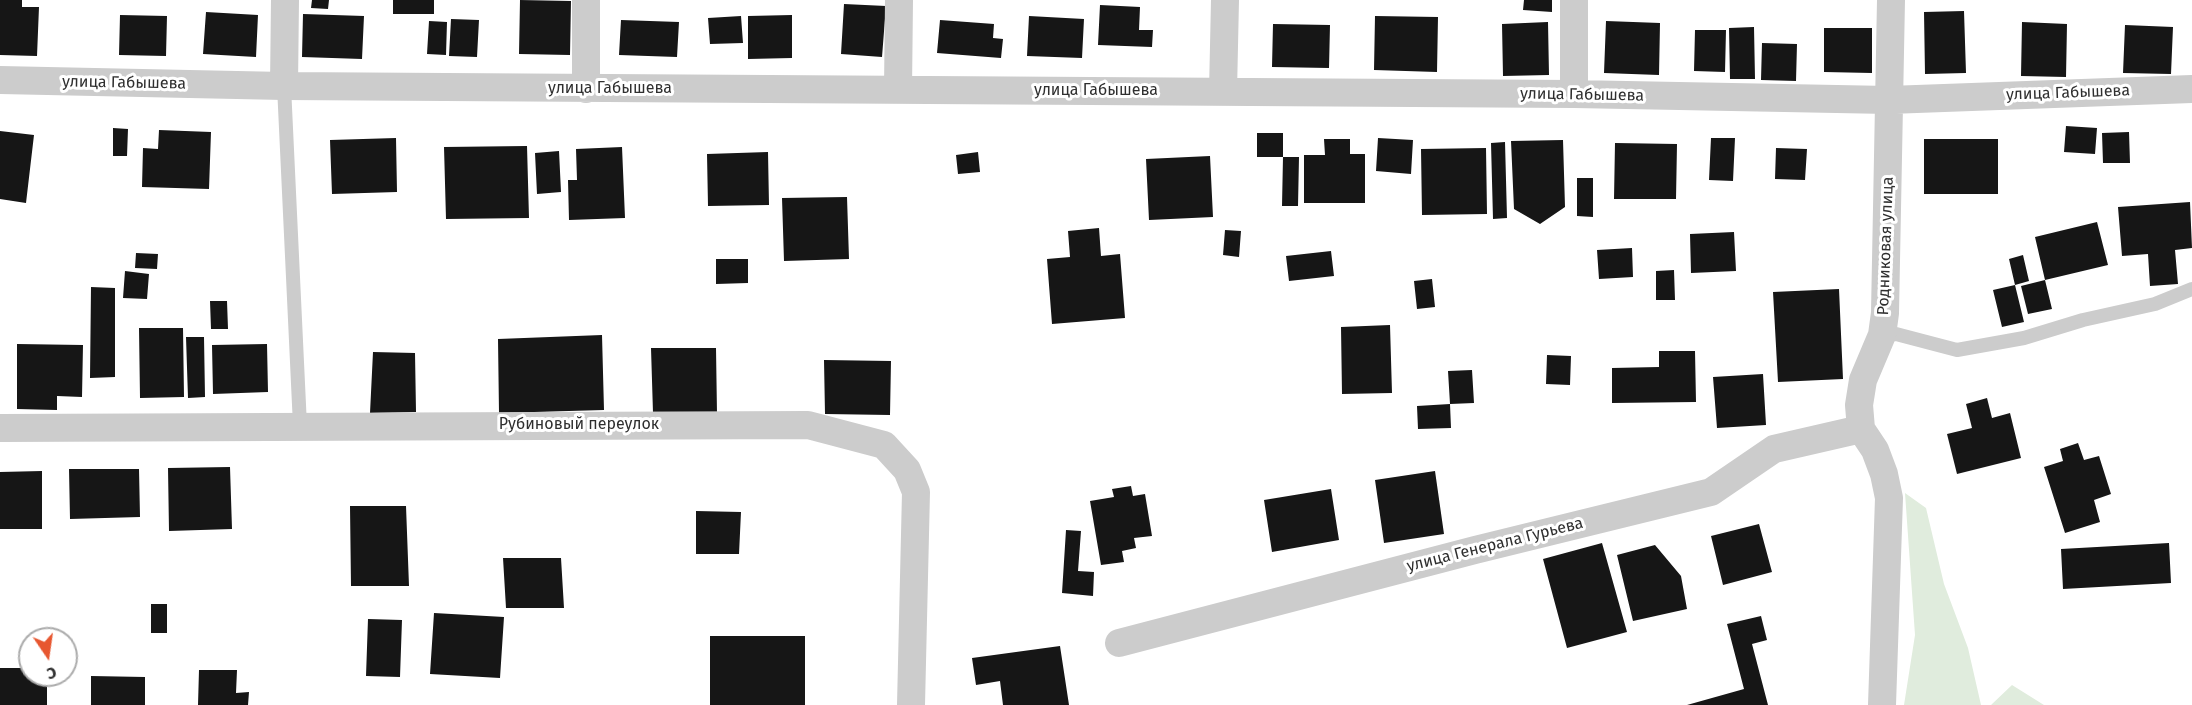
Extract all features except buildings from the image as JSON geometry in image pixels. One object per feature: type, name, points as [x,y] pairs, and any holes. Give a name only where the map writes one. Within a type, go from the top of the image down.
[{"type":"street","points":[[284,86],[285,0]]},
{"type":"street","points":[[586,0],[586,89]]},
{"type":"street","points":[[898,90],[899,0]]},
{"type":"street","points":[[1223,92],[1225,0]]},
{"type":"street","points":[[1574,0],[1574,94]]},
{"type":"street","name":"Родниковая улица","points":[[1882,705],[1889,498],[1884,474],[1875,450],[1862,429],[1859,405],[1863,380],[1882,335],[1885,313],[1891,0]]},
{"type":"street","name":"улица Габышева","points":[[0,80],[284,86],[1574,94],[1889,100],[2192,89]]},
{"type":"street","name":"Рубиновый переулок","points":[[0,428],[808,425],[884,445],[907,470],[916,492],[911,705]]},
{"type":"street","name":"улица Генерала Гурьева","points":[[1119,643],[1486,547],[1711,492],[1774,449],[1862,429]]},
{"type":"lane","points":[[284,86],[300,426]]},
{"type":"lane","points":[[1882,335],[1896,334],[1957,350],[2024,338],[2083,320],[2155,304],[2192,289]]},
{"type":"green space","points":[[1905,493],[1926,508],[1944,584],[1968,648],[1981,705],[1904,705],[1915,635]]},
{"type":"green space","points":[[2012,685],[2044,705],[1991,705]]}]
